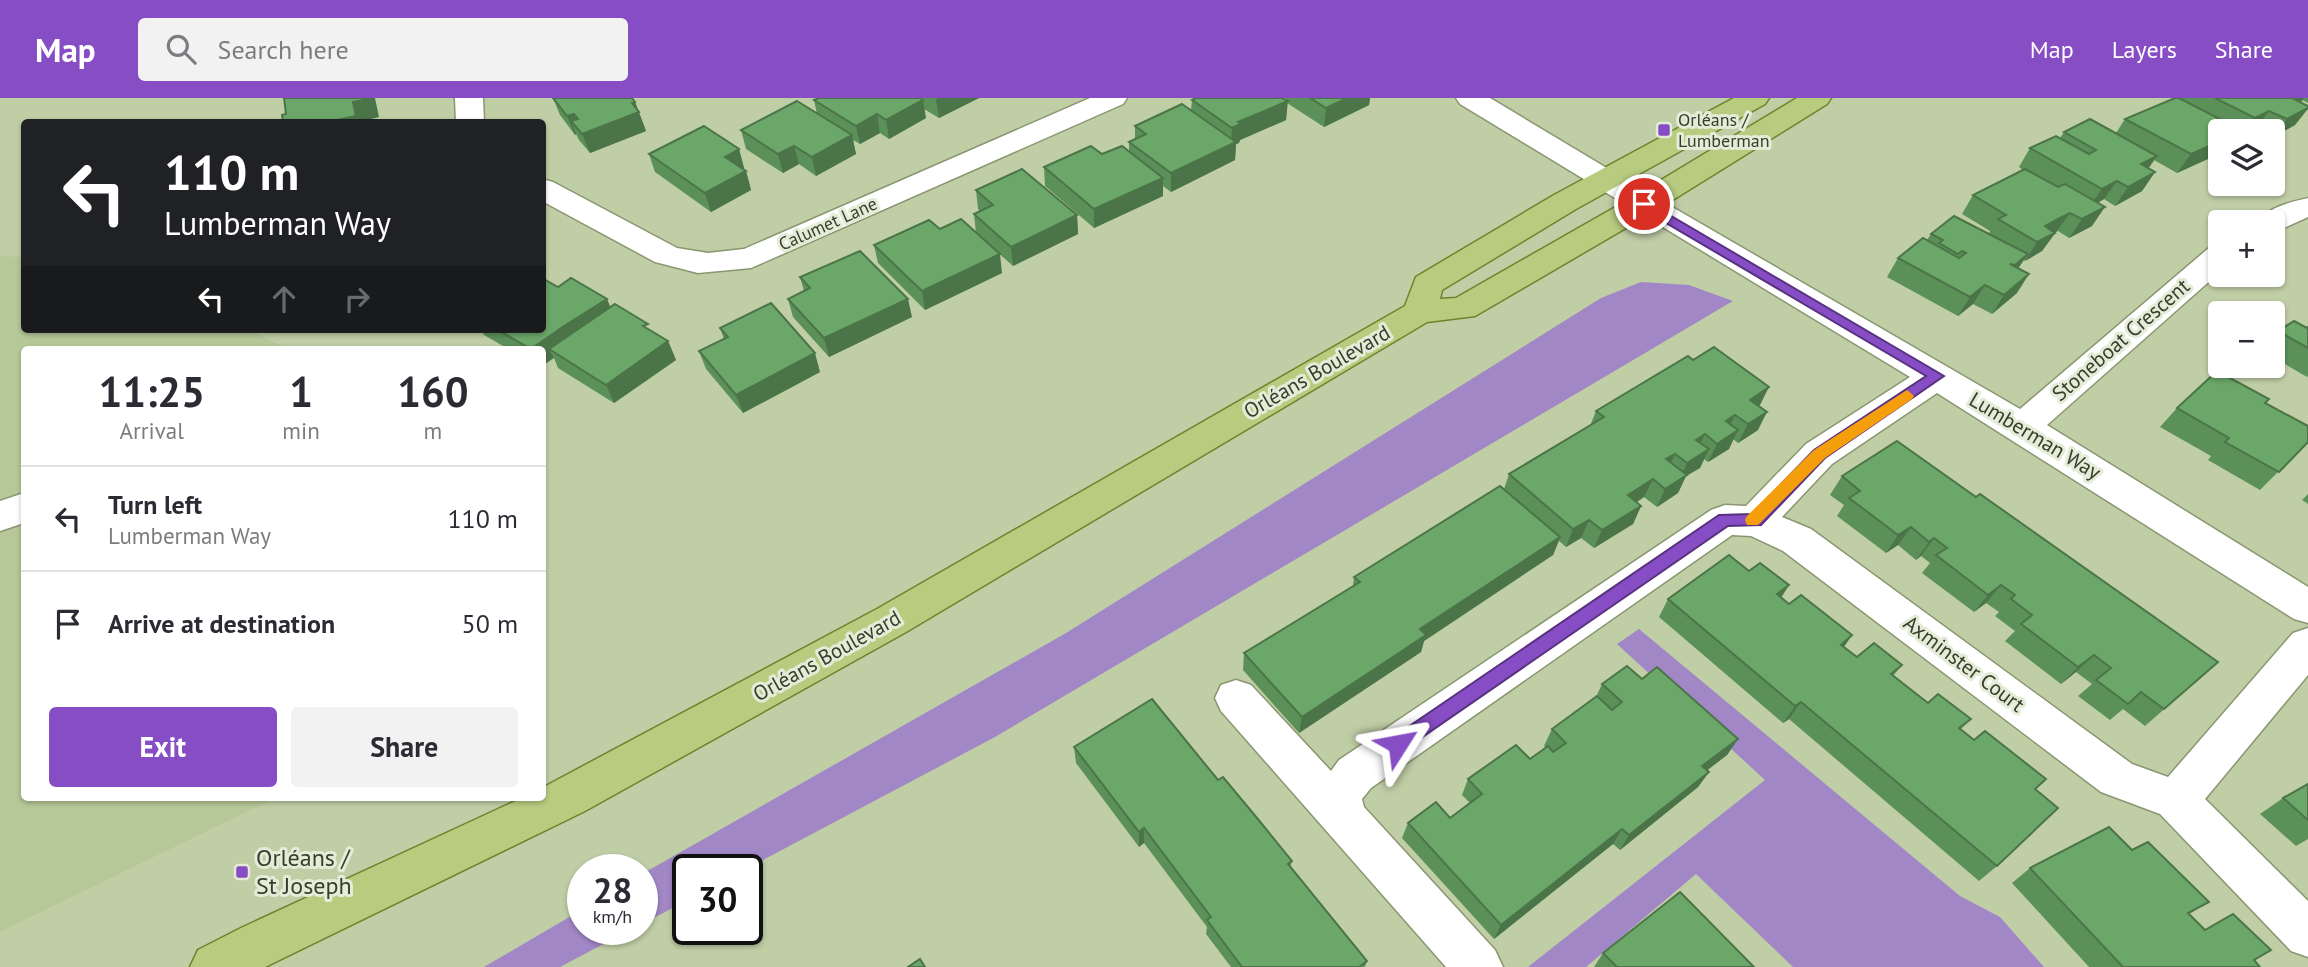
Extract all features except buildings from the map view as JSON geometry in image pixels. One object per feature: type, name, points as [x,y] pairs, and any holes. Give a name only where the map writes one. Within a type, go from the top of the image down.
[{"type":"main road","points":[[1420,312],[1427,285],[1565,202],[1755,98]]},
{"type":"main road","name":"Orléans Boulevard","points":[[215,967],[288,928],[591,785],[942,593],[1420,312],[1463,308],[1644,204],[1817,98]]},
{"type":"street","points":[[468,98],[470,119]]},
{"type":"street","name":"Calumet Lane","points":[[546,190],[666,255],[687,262],[712,265],[764,253],[1113,98]]},
{"type":"street","name":"Lumberman Way","points":[[1470,98],[2022,427],[2308,607]]},
{"type":"street","points":[[2285,216],[2308,207]]},
{"type":"street","name":"Stoneboat Crescent","points":[[2022,427],[2208,265]]},
{"type":"street","points":[[1345,818],[1338,795],[1355,774],[1725,520],[1755,520],[1819,454],[1937,376]]},
{"type":"street","points":[[0,516],[21,509]]},
{"type":"street","name":"Axminster Court","points":[[1755,520],[1797,540],[2117,778],[2176,800],[2308,934]]},
{"type":"street","points":[[2176,800],[2308,645]]},
{"type":"street","points":[[1236,698],[1478,967]]},
{"type":"shaded area","points":[[0,256],[21,257],[21,333],[255,333],[282,346],[21,346],[21,801],[269,801],[0,932]]},
{"type":"shaded area","points":[[1641,282],[1689,285],[1733,301],[995,737],[763,860],[763,854],[677,854],[1066,633],[1601,298]]},
{"type":"shaded area","points":[[1639,629],[1960,896],[2000,917],[2044,967],[1793,967],[1696,874],[1586,967],[1528,967],[1765,780],[1617,644]]},
{"type":"shaded area","points":[[672,857],[672,908],[658,916],[658,865]]},
{"type":"shaded area","points":[[567,918],[567,945],[602,945],[560,967],[484,967]]},
{"type":"slow traffic","points":[[1753,520],[1819,454],[1907,396]]},
{"type":"place","name":"Orléans / Lumberman","points":[[1664,130]]},
{"type":"place","name":"Orléans / St Joseph","points":[[242,872]]},
{"type":"route","points":[[1398,744],[1725,520],[1755,520],[1819,454],[1937,376],[1644,204]]}]
